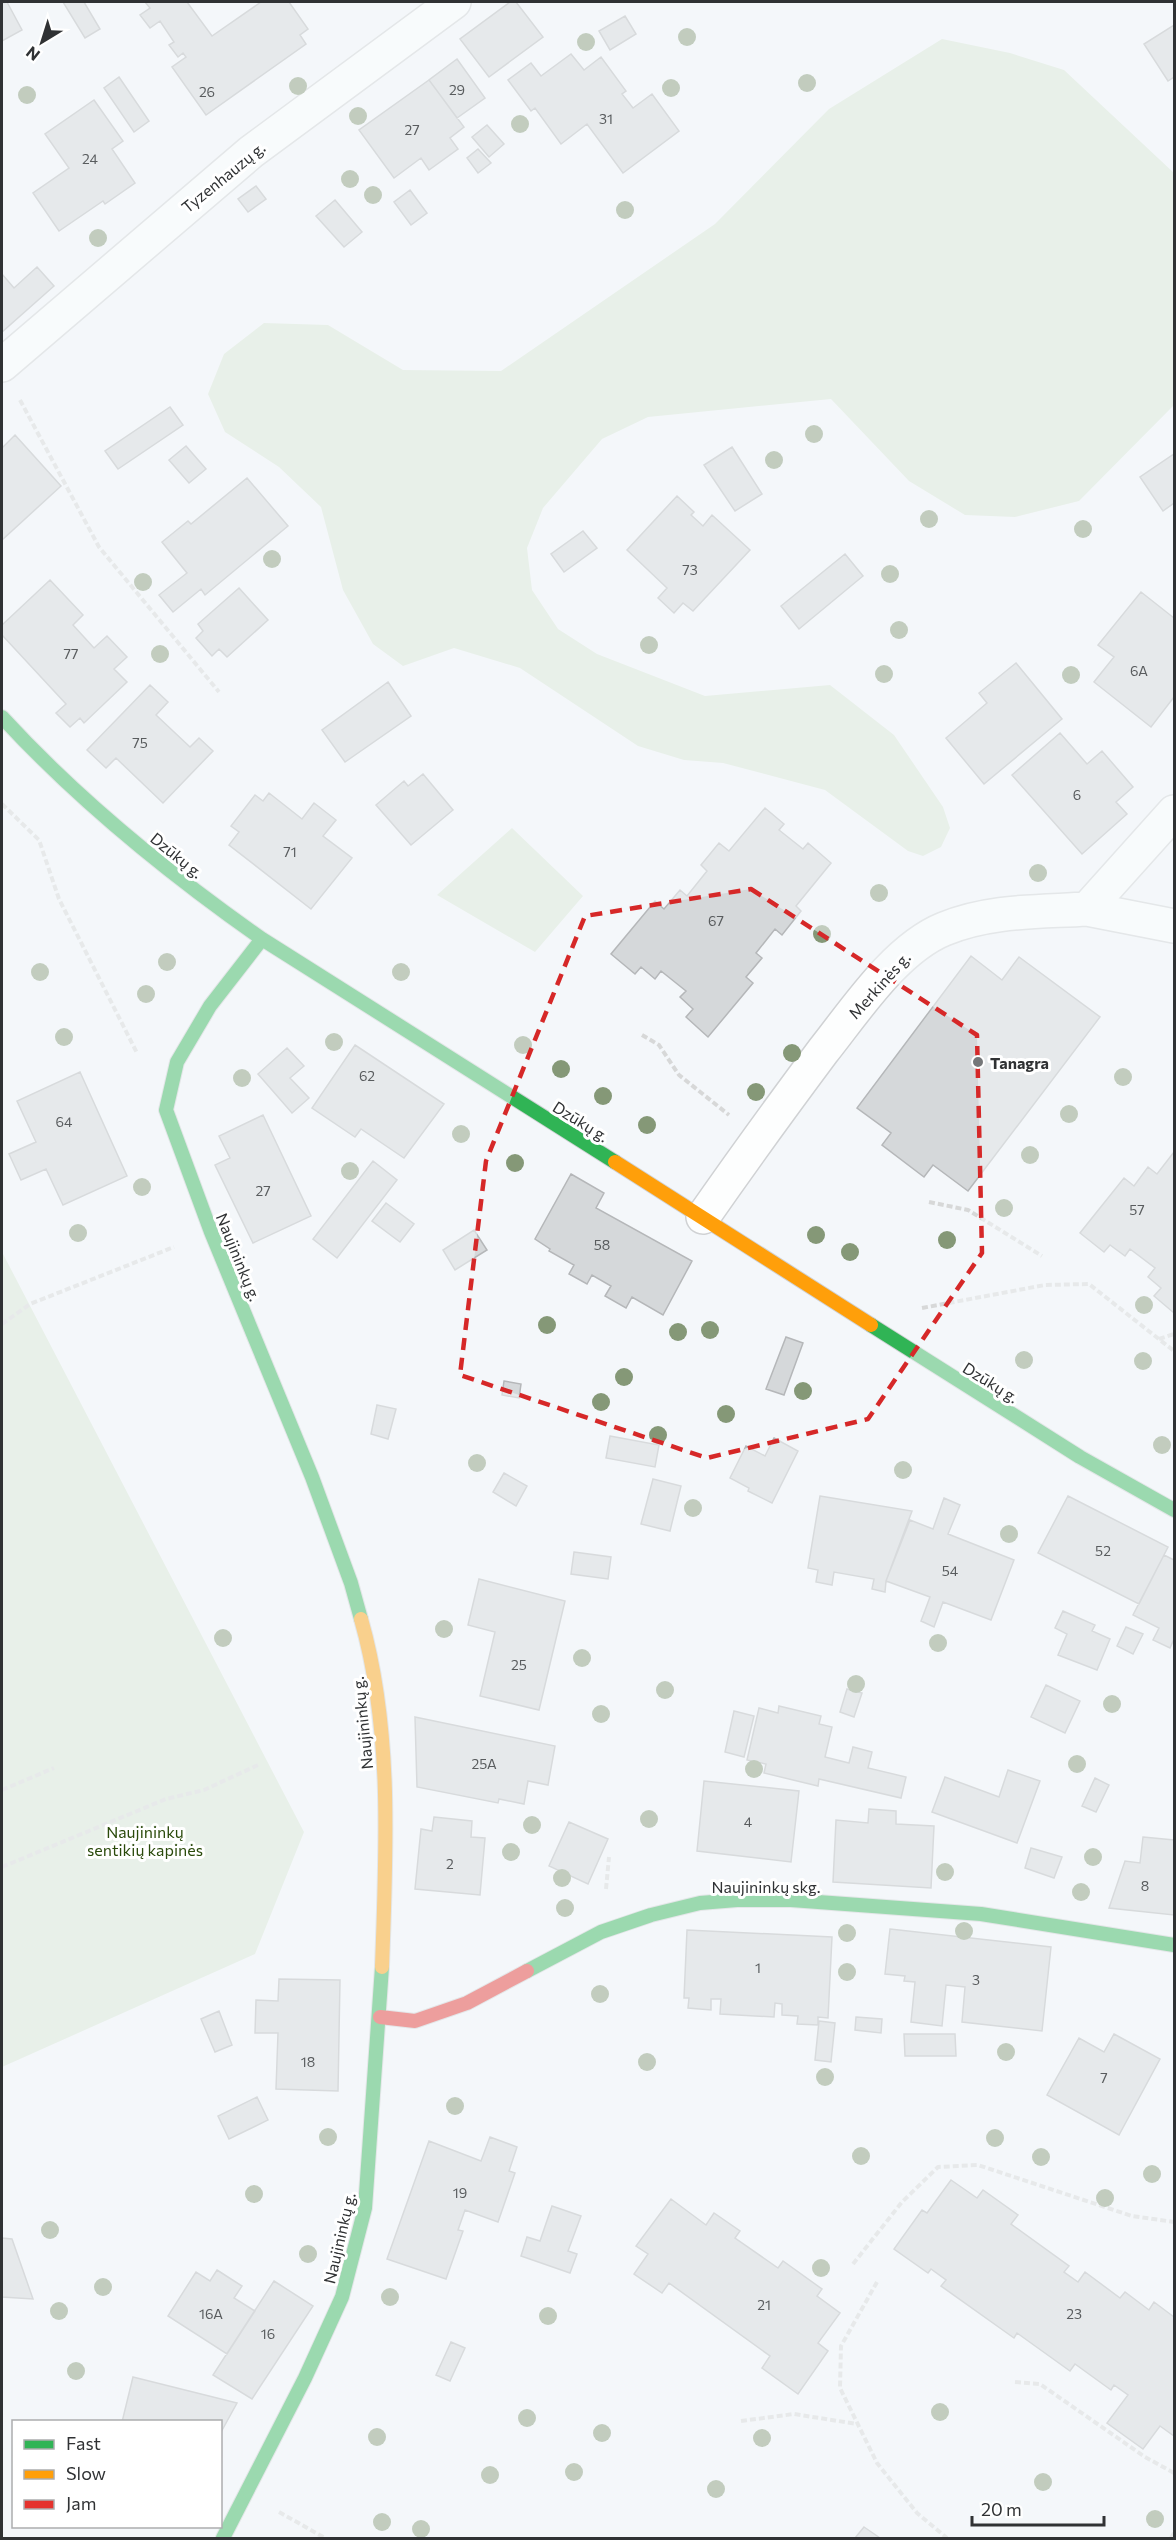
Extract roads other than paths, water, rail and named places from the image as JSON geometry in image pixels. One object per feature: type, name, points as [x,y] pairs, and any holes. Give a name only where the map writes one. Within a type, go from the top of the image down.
[{"type":"street","name":"Tyzenhauzų g.","points":[[2,364],[251,152],[454,2]]},
{"type":"street","name":"Dzūkų g.","points":[[2,717],[37,758],[118,828],[209,903],[262,939],[1080,1457],[1174,1510]]},
{"type":"street","points":[[1087,909],[1174,812]]},
{"type":"street","name":"Merkinės g.","points":[[703,1217],[758,1138],[864,998],[910,950],[942,930],[990,915],[1087,909],[1174,926]]},
{"type":"street","name":"Naujininkų g.","points":[[223,2538],[247,2494],[342,2297],[365,2208],[380,2017],[387,1838],[382,1751],[372,1657],[351,1583],[312,1477],[211,1232],[166,1110],[177,1062],[210,1006],[262,939]]},
{"type":"street","name":"Naujininkų skg.","points":[[380,2017],[415,2021],[467,2003],[601,1932],[661,1912],[700,1903],[737,1899],[791,1900],[981,1914],[1174,1945]]},
{"type":"place","name":"Tanagra","points":[[978,1062]]},
{"type":"park label","name":"Naujininkų sentikių kapinės","points":[[145,1840]]}]
